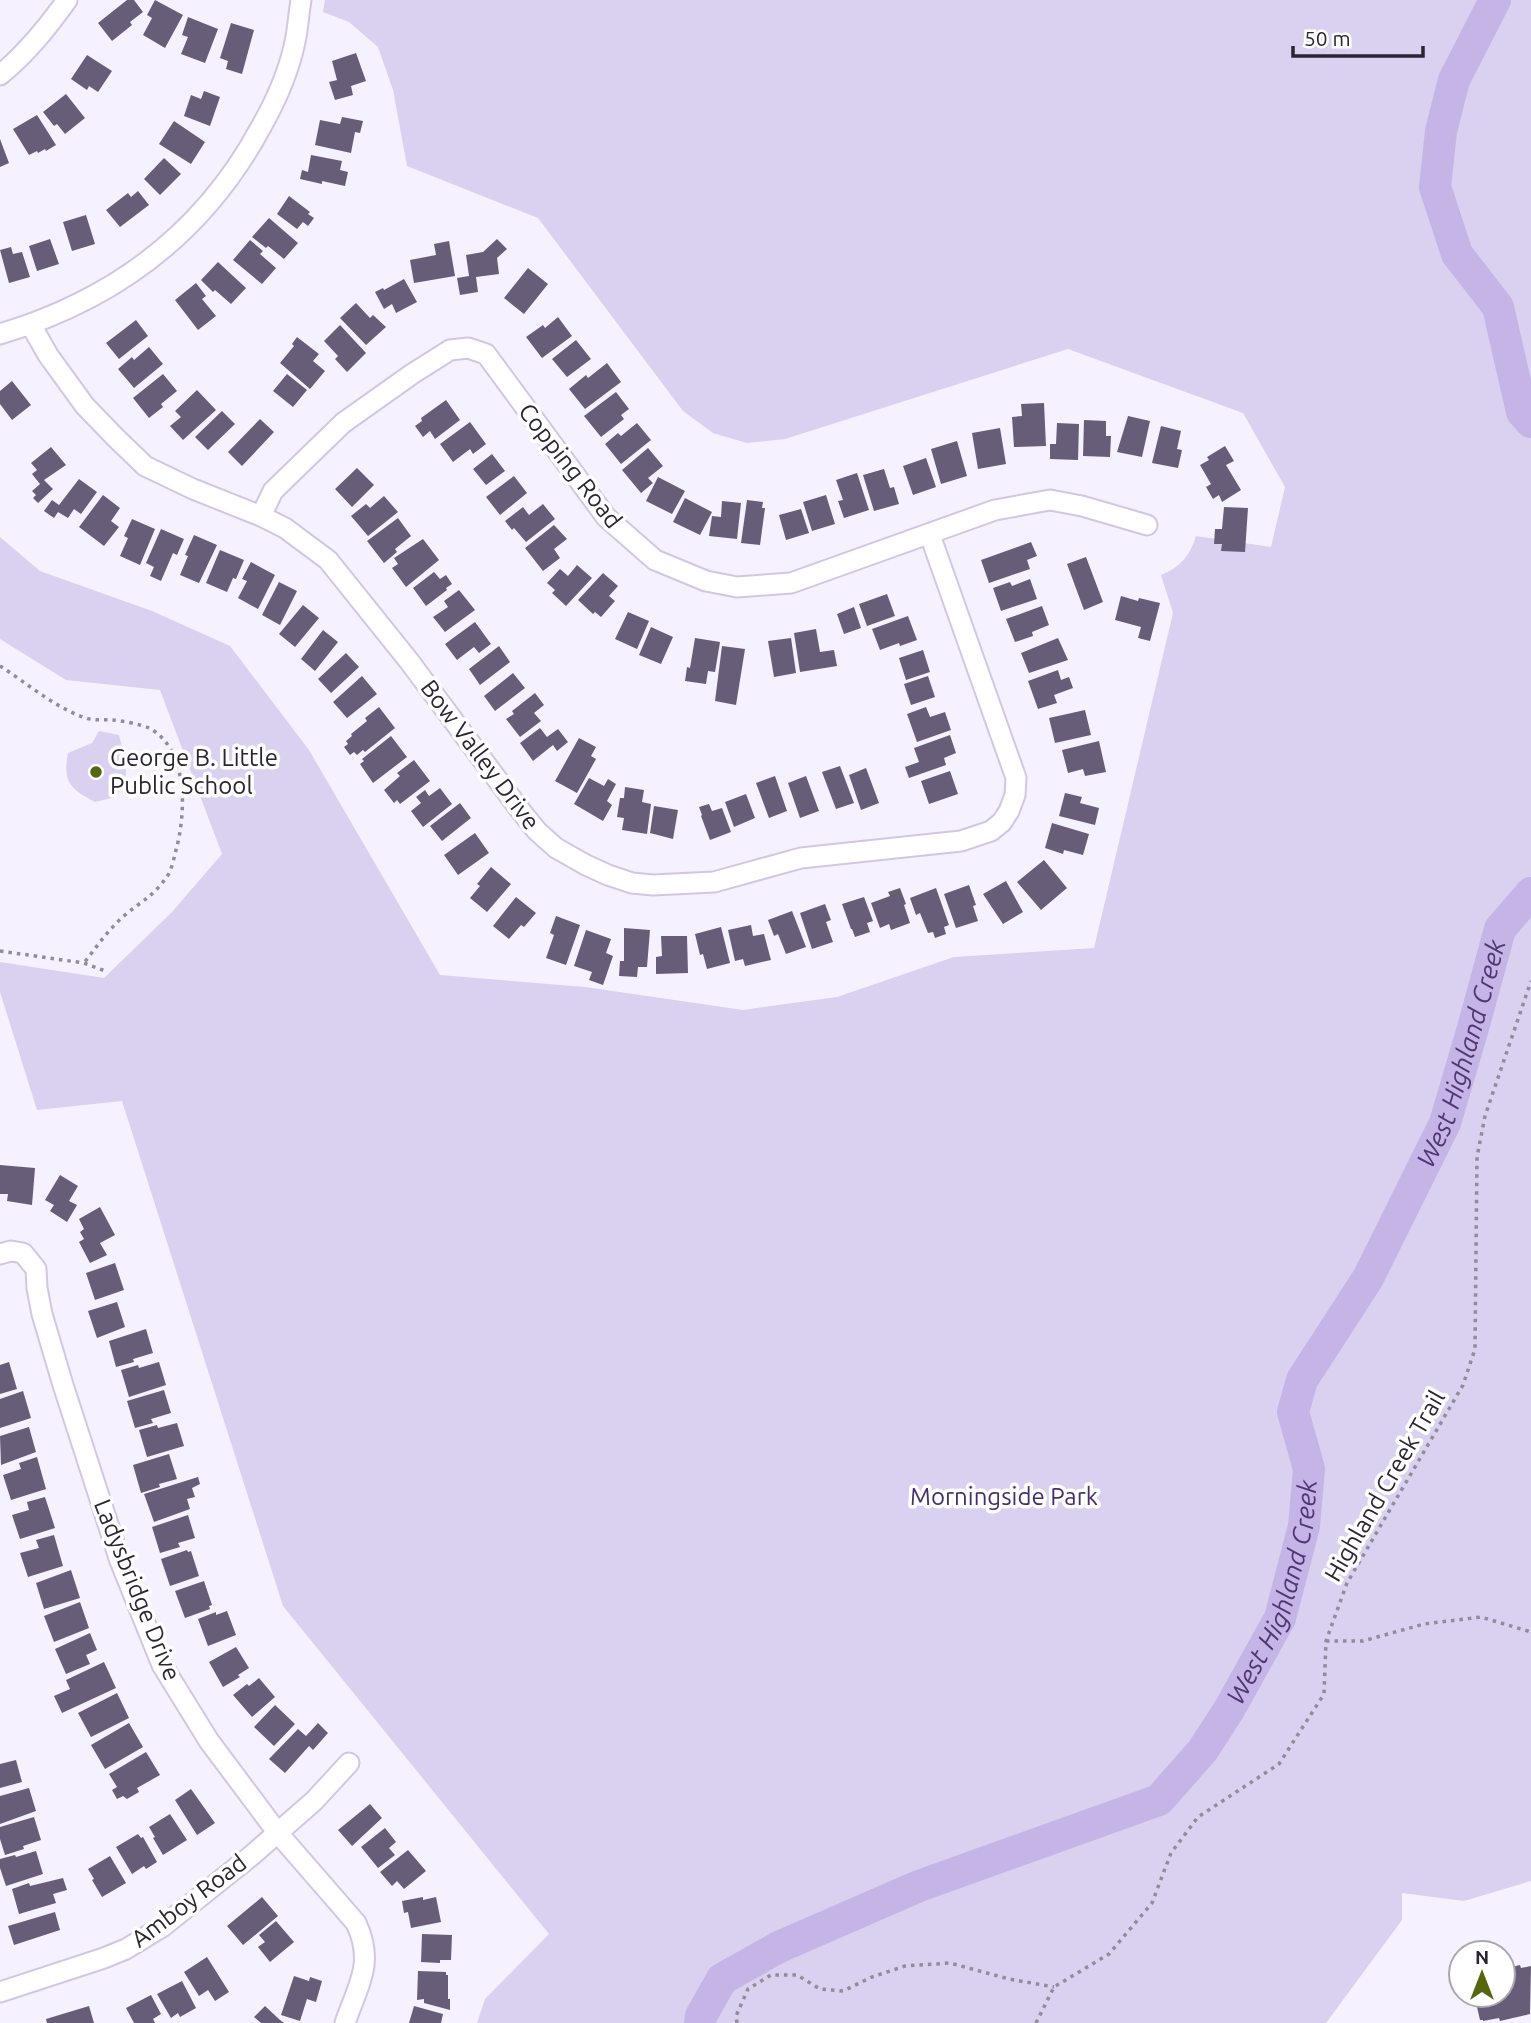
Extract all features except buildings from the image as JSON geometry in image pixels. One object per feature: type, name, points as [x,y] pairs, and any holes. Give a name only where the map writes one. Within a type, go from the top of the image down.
[{"type":"street","points":[[0,75],[19,60],[67,0]]},
{"type":"street","points":[[0,334],[31,325],[76,305],[132,273],[192,224],[252,145],[273,104],[289,65],[301,0]]},
{"type":"street","name":"Bow Valley Drive","points":[[31,325],[48,355],[85,406],[145,466],[285,528],[328,560],[409,661],[537,831],[556,848],[586,865],[632,883],[653,885],[714,882],[801,858],[961,841],[991,831],[1002,822],[1015,796],[1016,778],[930,535]]},
{"type":"street","name":"Copping Road","points":[[261,516],[273,491],[343,423],[431,361],[450,350],[467,348],[486,354],[606,517],[655,560],[706,582],[737,587],[791,583],[995,510],[1050,500],[1082,506],[1147,525]]},
{"type":"street","name":"Ladysbridge Drive","points":[[0,1254],[11,1251],[23,1253],[36,1269],[42,1314],[63,1385],[120,1561],[162,1665],[209,1741],[277,1832],[356,1923],[361,1934],[365,1967],[345,2023]]},
{"type":"street","name":"Amboy Road","points":[[0,1992],[126,1949],[170,1920],[251,1856],[314,1801],[349,1763]]},
{"type":"path","points":[[0,666],[64,708],[88,719],[113,720],[148,728],[171,751],[180,775],[183,806],[181,826],[170,872],[155,893],[106,933],[84,964]]},
{"type":"path","points":[[0,951],[84,964],[107,972]]},
{"type":"path","name":"Highland Creek Trail","points":[[1054,1987],[1109,1954],[1152,1903],[1171,1853],[1199,1817],[1279,1764],[1324,1694],[1326,1641],[1347,1583],[1463,1385],[1475,1349],[1477,1157],[1485,1116],[1531,981]]},
{"type":"path","points":[[1326,1641],[1363,1641],[1424,1624],[1481,1617],[1531,1632]]},
{"type":"path","points":[[737,2023],[736,2016],[748,1989],[771,1975],[797,1975],[820,1989],[843,1991],[872,1977],[905,1966],[950,1963],[1009,1979],[1054,1987],[1036,2023]]},
{"type":"green space","name":"Morningside Park","points":[[325,0],[1531,0],[1531,1881],[1464,1901],[1402,1893],[1402,1920],[1326,2023],[477,2023],[485,1999],[549,1934],[283,1606],[122,1101],[37,1110],[0,992],[0,962],[104,978],[172,912],[222,854],[160,690],[66,680],[0,639],[0,537],[40,571],[152,611],[230,646],[309,750],[440,975],[585,987],[743,1010],[837,997],[954,957],[1094,948],[1173,613],[1161,575],[1184,560],[1196,536],[1271,547],[1285,487],[1243,413],[1068,349],[785,439],[747,443],[713,433],[683,411],[538,218],[407,166],[393,90],[378,47],[349,22],[323,12]]},
{"type":"green space","points":[[99,731],[119,735],[126,774],[125,782],[116,795],[95,802],[74,788],[66,771],[68,753],[92,743]]},
{"type":"waterway","name":"West Highland Creek","points":[[1495,0],[1454,80],[1441,131],[1435,187],[1457,254],[1498,307],[1522,412],[1531,422]]},
{"type":"waterway","name":"West Highland Creek","points":[[700,2023],[701,2016],[722,1979],[779,1947],[919,1886],[1159,1800],[1203,1750],[1230,1708],[1280,1618],[1304,1526],[1309,1469],[1293,1412],[1302,1380],[1368,1278],[1445,1123],[1500,929],[1531,893]]},
{"type":"place","name":"George B. Little Public School","points":[[96,772]]}]
